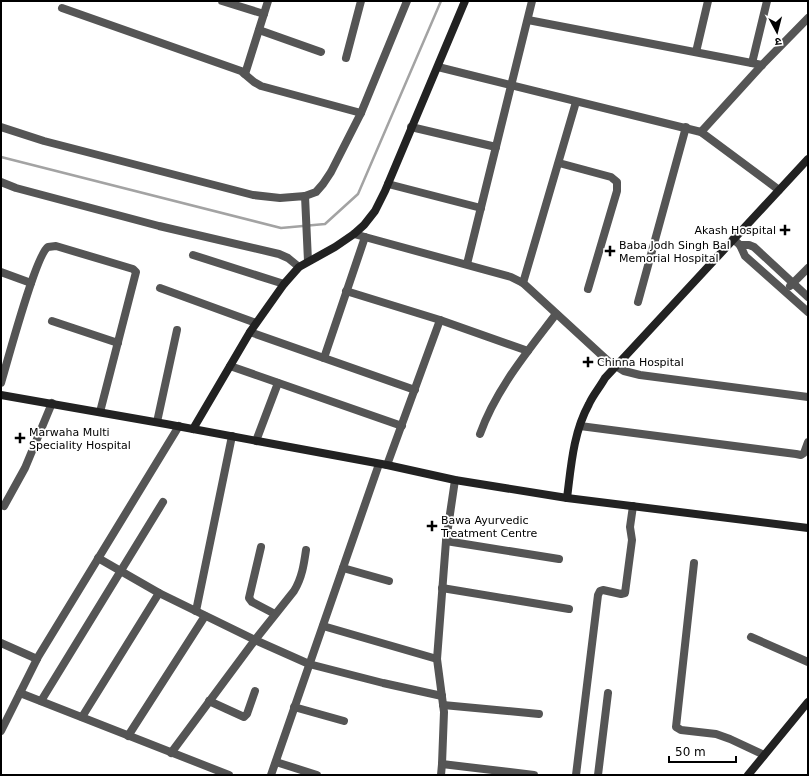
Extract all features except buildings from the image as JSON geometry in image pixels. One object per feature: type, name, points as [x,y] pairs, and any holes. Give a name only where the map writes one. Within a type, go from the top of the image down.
[{"type":"street","points":[[222,1],[264,14]]},
{"type":"street","points":[[245,74],[268,1]]},
{"type":"street","points":[[346,58],[361,1]]},
{"type":"street","points":[[1,127],[44,141],[253,195],[280,198],[305,196],[316,192],[331,172],[361,113],[405,1]]},
{"type":"street","points":[[193,429],[250,332],[284,284],[299,267],[328,251],[354,234],[364,225],[375,211],[388,184],[465,1]]},
{"type":"street","points":[[467,264],[532,1]]},
{"type":"street","points":[[696,52],[708,1]]},
{"type":"street","points":[[752,63],[767,1]]},
{"type":"street","points":[[62,8],[234,68],[245,74],[254,82],[266,87],[361,113]]},
{"type":"street","points":[[701,132],[762,65],[808,18]]},
{"type":"street","points":[[528,20],[762,65]]},
{"type":"street","points":[[258,30],[320,52]]},
{"type":"street","points":[[438,67],[701,132],[779,190]]},
{"type":"street","points":[[524,283],[576,102]]},
{"type":"street","points":[[411,127],[496,147]]},
{"type":"street","points":[[638,302],[686,128]]},
{"type":"street","points":[[567,498],[573,452],[580,426],[588,405],[605,378],[808,159]]},
{"type":"street","points":[[559,163],[611,177],[617,182],[617,191],[588,289]]},
{"type":"street","points":[[1,182],[16,188],[152,224],[279,254],[288,258],[299,267]]},
{"type":"street","points":[[388,184],[481,208]]},
{"type":"street","points":[[305,196],[308,262]]},
{"type":"street","points":[[354,234],[467,264],[512,277],[524,283],[608,362],[616,367],[640,375],[808,397]]},
{"type":"street","points":[[324,358],[365,237]]},
{"type":"street","points":[[733,239],[740,245],[745,256],[808,312]]},
{"type":"street","points":[[740,245],[749,245],[754,247],[808,297]]},
{"type":"street","points":[[1,383],[31,283],[45,249],[56,246],[135,270],[136,276],[100,412]]},
{"type":"street","points":[[193,255],[284,284]]},
{"type":"street","points":[[785,291],[808,268]]},
{"type":"street","points":[[1,272],[31,283]]},
{"type":"street","points":[[160,288],[256,323]]},
{"type":"street","points":[[346,291],[440,320],[528,351]]},
{"type":"street","points":[[480,434],[489,410],[528,351],[556,314]]},
{"type":"street","points":[[271,775],[343,568],[383,465],[402,426],[440,320]]},
{"type":"street","points":[[52,321],[118,343]]},
{"type":"street","points":[[157,422],[178,330]]},
{"type":"street","points":[[250,332],[415,390]]},
{"type":"street","points":[[230,366],[402,426]]},
{"type":"street","points":[[256,441],[278,383]]},
{"type":"street","points":[[1,395],[179,426],[456,480],[567,498],[808,528]]},
{"type":"street","points":[[4,506],[25,468],[52,403]]},
{"type":"street","points":[[1,731],[37,659],[179,426]]},
{"type":"street","points":[[580,426],[801,455],[804,453],[808,442]]},
{"type":"street","points":[[196,611],[232,436]]},
{"type":"street","points":[[441,775],[443,705],[438,659],[446,542],[456,480]]},
{"type":"street","points":[[41,701],[163,502]]},
{"type":"street","points":[[576,775],[598,595],[600,591],[603,590],[621,594],[625,593],[632,540],[630,527],[633,506]]},
{"type":"street","points":[[446,542],[559,559]]},
{"type":"street","points":[[261,547],[249,598],[252,602],[275,614]]},
{"type":"street","points":[[171,753],[299,582],[306,550]]},
{"type":"street","points":[[98,558],[159,593],[255,640],[309,664],[442,696]]},
{"type":"street","points":[[694,563],[676,727],[681,730],[716,734],[745,745],[764,755]]},
{"type":"street","points":[[343,568],[389,581]]},
{"type":"street","points":[[442,588],[569,609]]},
{"type":"street","points":[[82,717],[159,593]]},
{"type":"street","points":[[128,736],[205,616]]},
{"type":"street","points":[[323,626],[438,659]]},
{"type":"street","points":[[751,637],[808,662]]},
{"type":"street","points":[[1,643],[37,659]]},
{"type":"street","points":[[209,701],[244,717],[247,714],[256,690]]},
{"type":"street","points":[[20,693],[229,775]]},
{"type":"street","points":[[598,775],[608,693]]},
{"type":"street","points":[[748,775],[808,702]]},
{"type":"street","points":[[443,705],[539,714]]},
{"type":"street","points":[[294,707],[344,721]]},
{"type":"street","points":[[276,762],[317,775]]},
{"type":"street","points":[[442,764],[534,775]]},
{"type":"waterway","points":[[1,157],[281,228],[325,224],[358,194],[441,1]]},
{"type":"place","name":"Akash Hospital","points":[[785,230]]},
{"type":"place","name":"Baba Jodh Singh Bal Memorial Hospital","points":[[610,251]]},
{"type":"place","name":"Chinna Hospital","points":[[588,362]]},
{"type":"place","name":"Marwaha Multi Speciality Hospital","points":[[20,438]]},
{"type":"place","name":"Bawa Ayurvedic Treatment Centre","points":[[432,526]]}]
